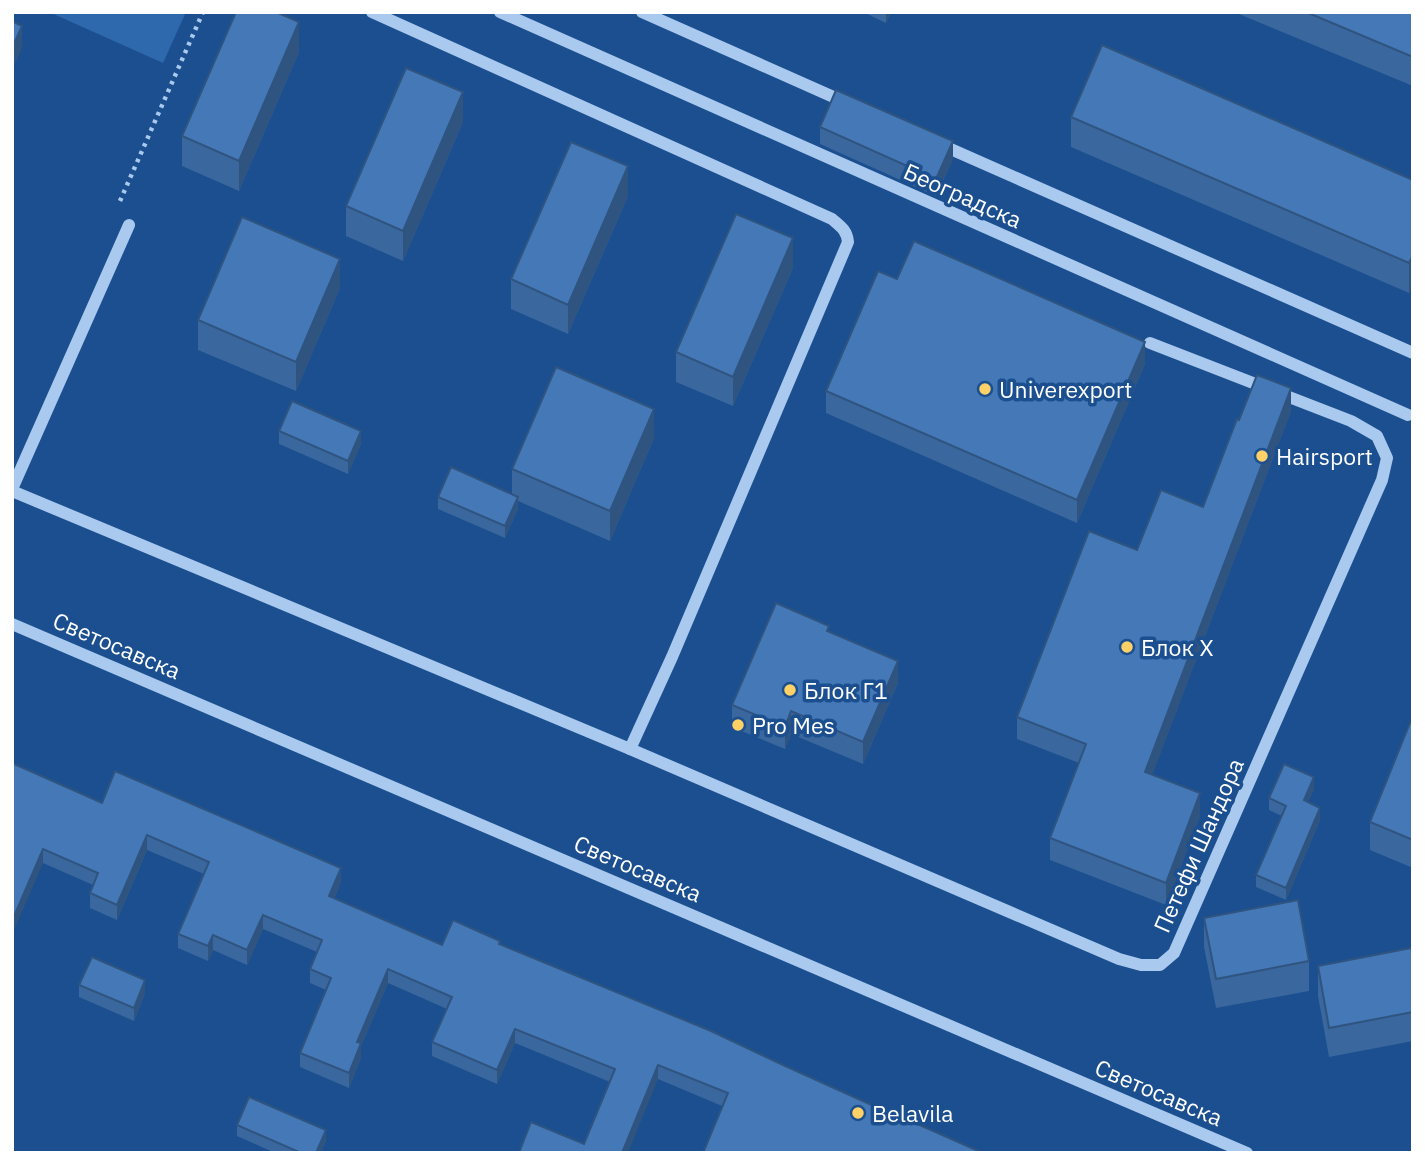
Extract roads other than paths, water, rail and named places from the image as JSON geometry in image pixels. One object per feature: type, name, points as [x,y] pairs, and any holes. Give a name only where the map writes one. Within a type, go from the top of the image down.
[{"type":"street","points":[[372,12],[832,219],[847,235],[848,242],[672,657],[630,749]]},
{"type":"street","name":"Београдска","points":[[500,12],[1408,415]]},
{"type":"street","points":[[642,12],[857,107]]},
{"type":"street","name":"Београдска","points":[[920,135],[1413,353]]},
{"type":"street","points":[[12,490],[129,225]]},
{"type":"street","name":"Петефи Шандора","points":[[12,490],[630,749],[1119,959],[1141,965],[1160,965],[1174,953],[1382,480],[1387,458],[1377,436],[1351,421],[1150,343]]},
{"type":"street","name":"Светосавска","points":[[12,624],[1247,1153]]},
{"type":"place","name":"Univerexport","points":[[985,389]]},
{"type":"place","name":"Hairsport","points":[[1262,456]]},
{"type":"place","name":"Блок Х","points":[[1127,647]]},
{"type":"place","name":"Блок Г1","points":[[790,690]]},
{"type":"place","name":"Pro Mes","points":[[738,725]]},
{"type":"place","name":"Belavila","points":[[858,1113]]}]
